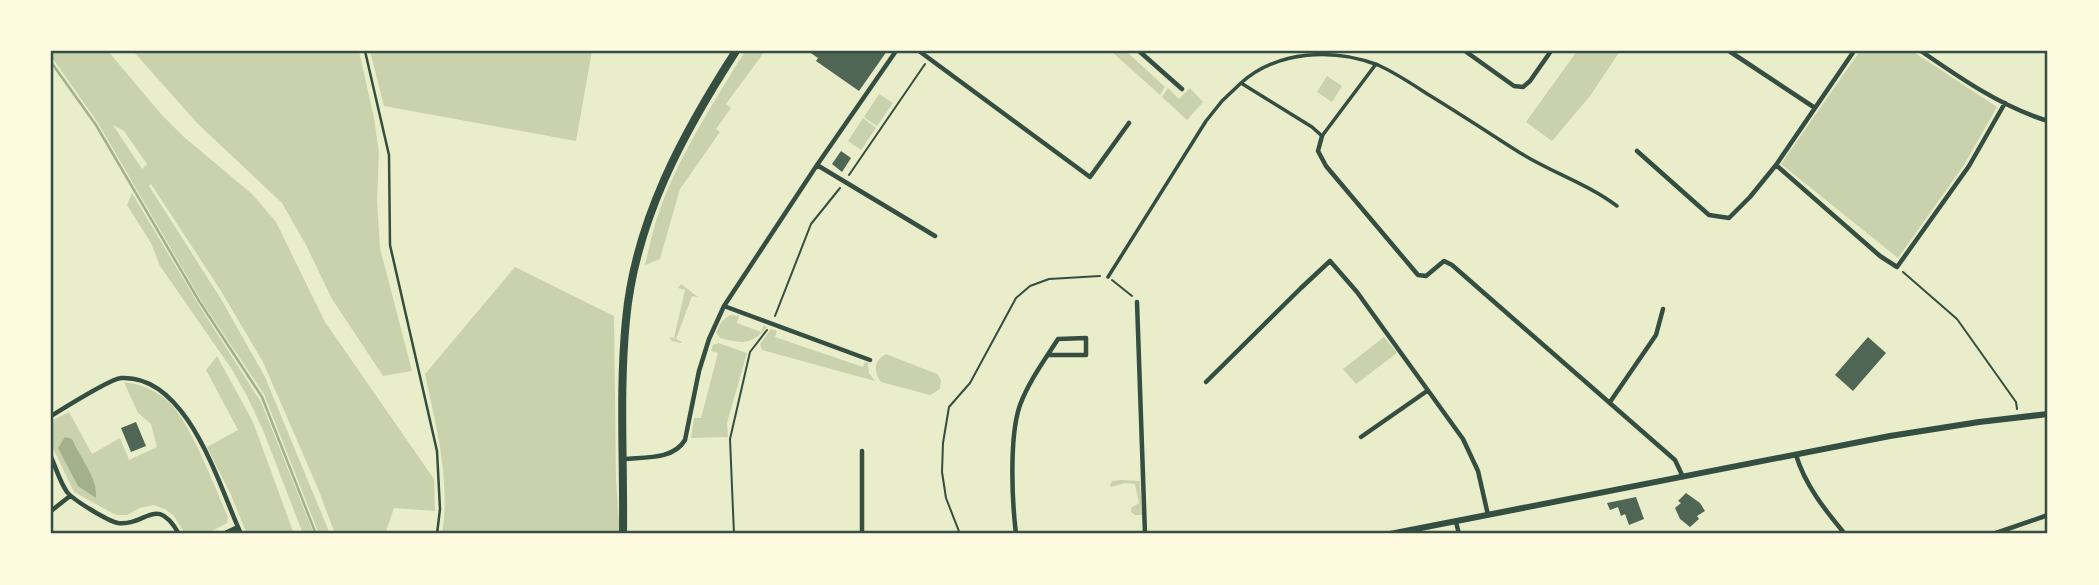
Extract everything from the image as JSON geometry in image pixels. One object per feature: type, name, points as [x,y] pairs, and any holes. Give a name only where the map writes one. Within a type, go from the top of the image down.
[{"type":"main road","points":[[623,534],[622,384],[626,318],[639,250],[653,206],[681,143],[736,51]]},
{"type":"street","points":[[624,459],[666,454],[681,447],[685,440],[707,347],[724,306],[817,165],[897,51]]},
{"type":"street","points":[[919,51],[1090,177],[1129,124]]},
{"type":"street","points":[[1139,51],[1182,89]]},
{"type":"street","points":[[1465,51],[1514,86],[1523,87],[1551,51]]},
{"type":"street","points":[[1728,51],[1815,108]]},
{"type":"street","points":[[1637,150],[1709,215],[1729,218],[1776,165],[1854,51]]},
{"type":"street","points":[[1921,51],[1953,74],[2005,103],[2048,121]]},
{"type":"street","points":[[1108,277],[1206,121],[1233,91],[1263,68],[1317,54],[1338,55],[1376,64],[1515,150],[1602,194],[1617,206]]},
{"type":"street","points":[[1376,64],[1322,136],[1318,151],[1326,166],[1418,275],[1426,276],[1444,261],[1452,265],[1675,460],[1684,477]]},
{"type":"street","points":[[1241,83],[1322,136]]},
{"type":"street","points":[[1776,165],[1880,256],[1897,267],[1969,166],[2005,103]]},
{"type":"street","points":[[817,165],[935,236]]},
{"type":"street","points":[[1206,382],[1331,261],[1357,292],[1463,439],[1478,471],[1489,516]]},
{"type":"street","points":[[1138,302],[1145,534]]},
{"type":"street","points":[[724,306],[870,360]]},
{"type":"street","points":[[1611,402],[1656,335],[1663,309]]},
{"type":"street","points":[[1016,534],[1015,428],[1020,407],[1031,380],[1058,339],[1086,338],[1086,355],[1048,355]]},
{"type":"street","points":[[51,416],[119,378],[142,381],[173,398],[197,435],[241,534]]},
{"type":"street","points":[[1361,437],[1427,391]]},
{"type":"street","points":[[1390,534],[1425,531],[1456,522],[1931,429],[2048,414]]},
{"type":"street","points":[[862,451],[862,534]]},
{"type":"street","points":[[1796,455],[1816,496],[1845,534]]},
{"type":"street","points":[[51,457],[70,496],[116,523],[129,523],[151,513],[160,515],[170,520],[179,534]]},
{"type":"street","points":[[51,510],[70,496]]},
{"type":"street","points":[[1993,534],[2048,515]]},
{"type":"street","points":[[1456,522],[1459,534]]},
{"type":"street","points":[[223,534],[238,527]]},
{"type":"lane","points":[[365,51],[389,155],[390,245],[437,451],[440,509],[437,534]]},
{"type":"path","points":[[734,534],[730,439],[750,352],[771,325],[811,224],[844,183],[929,58]]},
{"type":"path","points":[[1897,267],[1957,320],[2016,402],[2018,417]]},
{"type":"path","points":[[960,534],[946,498],[942,472],[943,443],[949,407],[970,383],[1016,298],[1030,286],[1049,279],[1108,277],[1128,290],[1138,302]]},
{"type":"shaded area","points":[[51,51],[108,51],[161,114],[252,194],[276,222],[325,322],[434,479],[435,511],[394,508],[385,534],[335,534],[263,362],[221,291],[151,184],[149,186],[221,299],[265,377],[330,534],[319,534],[264,394],[202,302],[98,123],[51,56]],"holes":[[[113,125],[124,131],[147,164],[142,169]]]},
{"type":"shaded area","points":[[133,51],[359,51],[379,152],[377,200],[380,248],[412,371],[383,376],[332,299],[282,203],[198,124]]},
{"type":"shaded area","points":[[370,51],[592,51],[576,141],[384,106]]},
{"type":"shaded area","points":[[745,51],[765,51],[726,104],[731,108],[716,129],[720,132],[680,189],[660,259],[645,265],[657,218],[675,174],[696,132]]},
{"type":"shaded area","points":[[1111,51],[1126,51],[1165,87],[1160,95]]},
{"type":"shaded area","points":[[1577,51],[1620,51],[1590,96],[1552,141],[1526,122]]},
{"type":"shaded area","points":[[1860,51],[1912,51],[1997,107],[1964,165],[1898,258],[1781,164]]},
{"type":"shaded area","points":[[1327,76],[1342,86],[1332,102],[1317,92]]},
{"type":"shaded area","points":[[1168,88],[1179,99],[1190,88],[1203,102],[1187,120],[1162,97]]},
{"type":"shaded area","points":[[879,94],[893,103],[877,126],[864,117]]},
{"type":"shaded area","points":[[863,118],[876,128],[861,150],[848,141]]},
{"type":"shaded area","points":[[132,193],[261,402],[314,534],[303,534],[247,396],[231,368],[160,266],[151,243],[127,205]]},
{"type":"shaded area","points":[[515,267],[614,316],[616,480],[620,534],[442,534],[445,494],[443,474],[438,434],[425,374]]},
{"type":"shaded area","points":[[681,284],[698,297],[692,296],[676,339],[681,343],[672,341],[669,337],[674,338],[685,290],[678,288]]},
{"type":"shaded area","points":[[730,315],[739,316],[737,323],[761,332],[764,325],[767,327],[756,337],[746,342],[720,338],[716,332],[722,321]]},
{"type":"shaded area","points":[[771,329],[777,331],[775,337],[863,367],[865,362],[868,363],[869,373],[875,381],[762,350],[760,344]]},
{"type":"shaded area","points":[[1384,337],[1397,353],[1356,384],[1343,369]]},
{"type":"shaded area","points":[[718,343],[747,353],[727,423],[728,437],[691,438],[694,418],[701,418],[718,353],[711,351],[713,345]]},
{"type":"shaded area","points":[[886,354],[937,374],[941,380],[940,389],[930,395],[881,382],[876,366]]},
{"type":"shaded area","points":[[217,356],[253,422],[294,534],[247,534],[207,447],[238,430],[206,370]]},
{"type":"shaded area","points":[[124,382],[142,386],[168,401],[185,423],[228,517],[227,523],[206,534],[185,534],[174,516],[165,509],[153,505],[127,515],[116,515],[74,492],[51,444],[51,421],[69,412],[92,454],[120,438],[129,460],[157,447],[151,424],[138,413]]},
{"type":"shaded area","points":[[65,437],[72,439],[88,468],[96,498],[78,486],[58,448]]},
{"type":"shaded area","points":[[1112,481],[1140,481],[1142,515],[1131,512],[1131,508],[1139,503],[1135,484],[1125,483],[1111,487]]},
{"type":"building","points":[[808,51],[887,51],[859,91],[816,61],[818,58]]},
{"type":"building","points":[[841,151],[851,158],[842,172],[832,164]]},
{"type":"building","points":[[1868,337],[1886,353],[1853,391],[1835,375]]},
{"type":"building","points":[[136,422],[146,446],[131,452],[121,428]]},
{"type":"building","points":[[1686,493],[1700,503],[1705,511],[1697,516],[1699,519],[1690,527],[1680,519],[1675,508]]},
{"type":"building","points":[[1636,497],[1644,519],[1629,525],[1625,514],[1621,516],[1618,507],[1610,510],[1607,503]]},
{"type":"waterway","points":[[51,62],[96,125],[199,301],[262,397],[316,534]]}]
